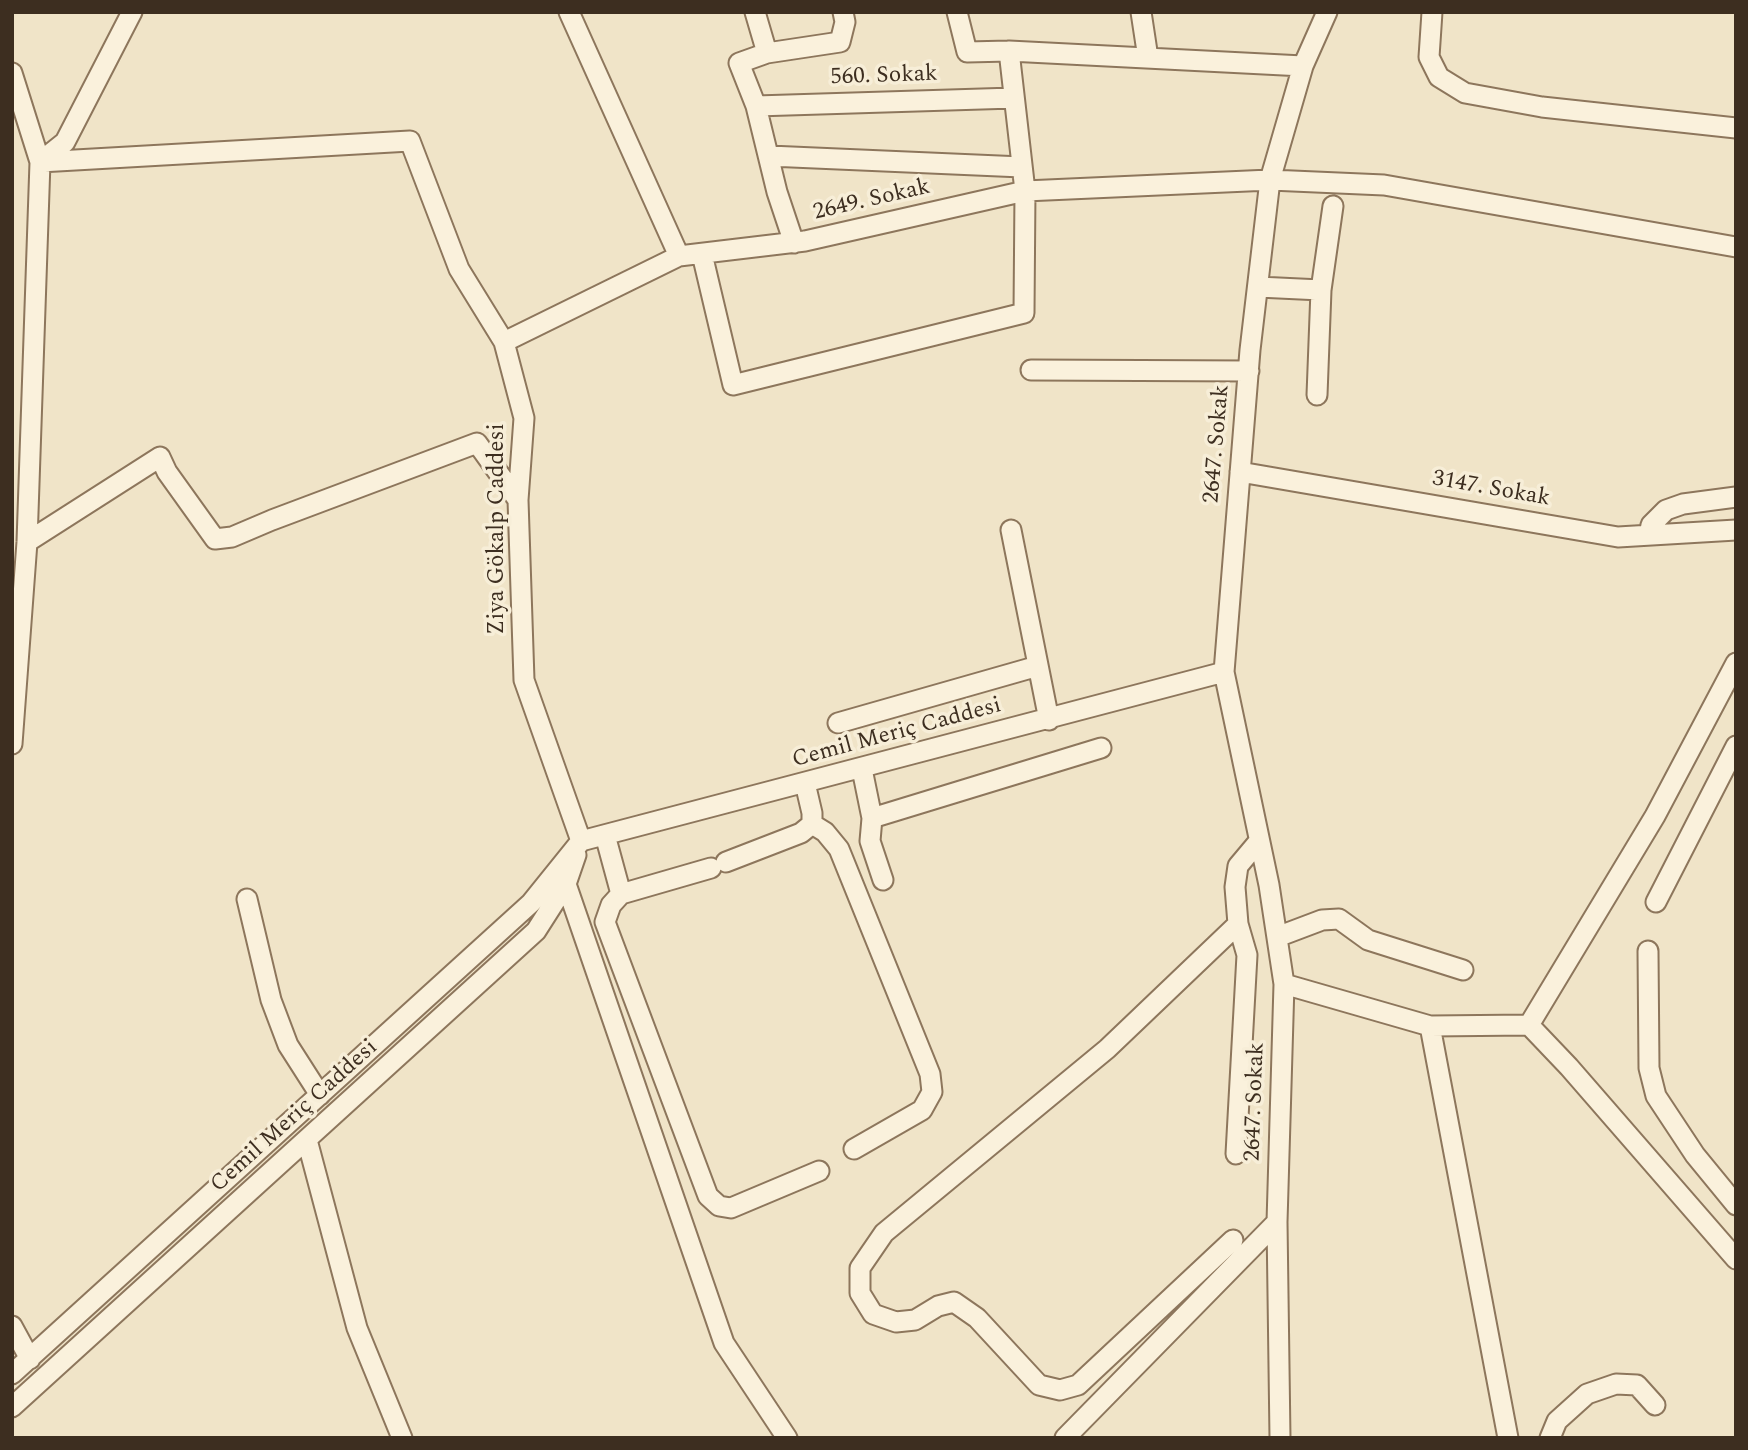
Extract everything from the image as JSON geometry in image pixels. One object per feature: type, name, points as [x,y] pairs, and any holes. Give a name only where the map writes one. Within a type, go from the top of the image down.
[{"type":"street","points":[[40,162],[65,142],[132,12]]},
{"type":"street","points":[[569,12],[679,256]]},
{"type":"street","points":[[755,12],[767,53]]},
{"type":"street","points":[[794,243],[777,192],[756,106],[739,63],[767,53],[840,42],[845,22],[843,12]]},
{"type":"street","points":[[957,12],[967,52],[1009,51],[1303,66]]},
{"type":"street","points":[[1141,12],[1148,58]]},
{"type":"street","name":"2647. Sokak","points":[[1280,1438],[1277,1222],[1284,984],[1269,885],[1224,672],[1248,371],[1270,180],[1303,66],[1327,12]]},
{"type":"street","points":[[1432,12],[1429,57],[1439,78],[1465,93],[1542,107],[1736,128]]},
{"type":"street","points":[[702,254],[733,385],[1024,313],[1024,191],[1009,51]]},
{"type":"street","points":[[12,73],[40,162],[27,542],[12,744]]},
{"type":"street","name":"560. Sokak","points":[[756,106],[1014,98]]},
{"type":"street","name":"Ziya Gökalp Caddesi","points":[[40,162],[410,141],[459,270],[504,342],[524,418],[518,500],[524,680],[581,841]]},
{"type":"street","points":[[769,156],[1022,167]]},
{"type":"street","name":"2649. Sokak","points":[[504,342],[679,256],[794,243],[1024,191],[1270,180],[1384,185],[1736,247]]},
{"type":"street","points":[[1317,395],[1321,290],[1333,206]]},
{"type":"street","points":[[1258,287],[1321,290]]},
{"type":"street","points":[[1031,370],[1248,371]]},
{"type":"street","points":[[27,542],[160,457],[167,472],[215,539],[232,537],[477,443],[518,500]]},
{"type":"street","name":"3147. Sokak","points":[[1240,472],[1618,537],[1736,530]]},
{"type":"street","points":[[1649,535],[1651,525],[1666,510],[1682,504],[1736,496]]},
{"type":"street","points":[[1012,530],[1049,720]]},
{"type":"street","points":[[1529,1025],[1656,816],[1736,663]]},
{"type":"street","points":[[838,723],[1038,666]]},
{"type":"street","name":"Cemil Meriç Caddesi","points":[[12,1374],[531,903],[581,841],[1224,672]]},
{"type":"street","points":[[1656,902],[1736,746]]},
{"type":"street","points":[[872,818],[1101,748]]},
{"type":"street","points":[[862,769],[872,818],[870,841],[883,880]]},
{"type":"street","points":[[805,783],[812,824]]},
{"type":"street","points":[[812,824],[801,832],[718,865],[621,894],[611,905],[605,922],[708,1196],[719,1206],[732,1208],[819,1171]]},
{"type":"street","points":[[812,824],[825,832],[839,849],[929,1074],[932,1092],[922,1110],[854,1149]]},
{"type":"street","points":[[605,835],[621,894]]},
{"type":"street","name":"Cemil Meriç Caddesi","points":[[12,1407],[536,931],[566,884],[581,841]]},
{"type":"street","points":[[1237,1154],[1247,955],[1238,924],[1235,887],[1238,866],[1259,841]]},
{"type":"street","points":[[566,884],[724,1343],[787,1438]]},
{"type":"street","points":[[247,899],[271,1000],[288,1045],[320,1095]]},
{"type":"street","points":[[1277,937],[1322,920],[1339,919],[1368,940],[1463,970]]},
{"type":"street","points":[[1233,1240],[1078,1385],[1060,1390],[1039,1385],[977,1318],[954,1302],[938,1306],[915,1320],[895,1322],[873,1314],[860,1293],[860,1268],[884,1233],[1107,1048],[1238,924]]},
{"type":"street","points":[[1648,951],[1649,1068],[1656,1096],[1695,1155],[1736,1205]]},
{"type":"street","points":[[1284,984],[1430,1026],[1529,1025],[1569,1067],[1736,1259]]},
{"type":"street","points":[[1430,1026],[1508,1438]]},
{"type":"street","points":[[307,1140],[356,1328],[402,1438]]},
{"type":"street","points":[[1065,1438],[1277,1222]]},
{"type":"street","points":[[12,1326],[30,1359]]},
{"type":"street","points":[[1550,1438],[1557,1421],[1587,1394],[1616,1384],[1637,1385],[1655,1405]]}]
